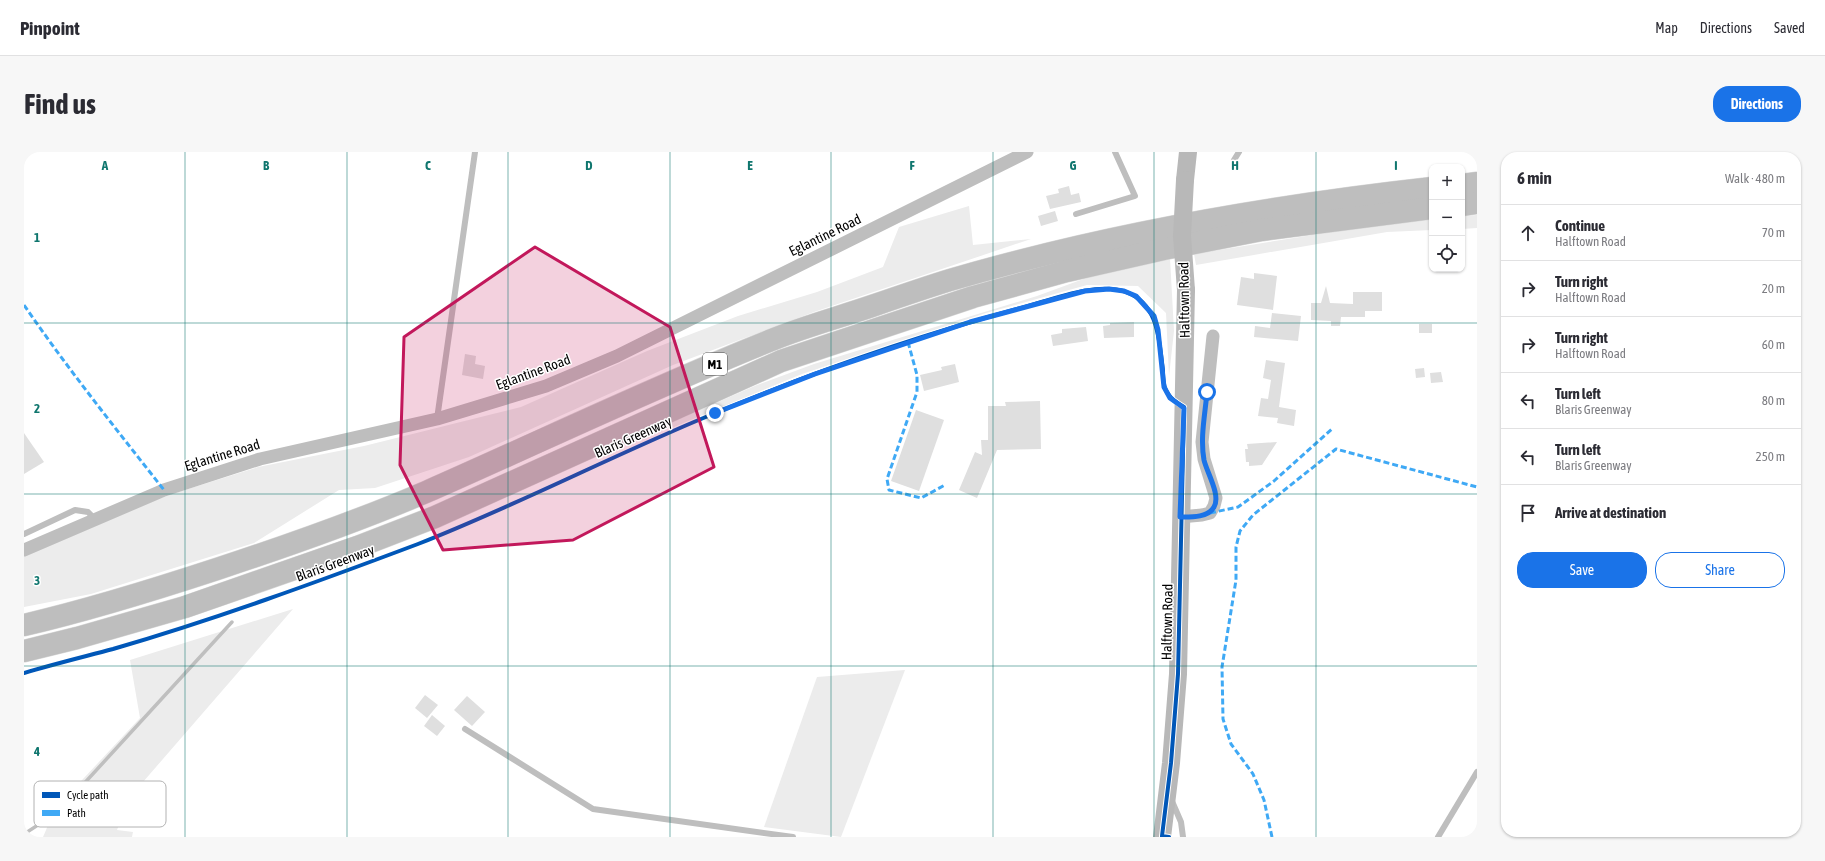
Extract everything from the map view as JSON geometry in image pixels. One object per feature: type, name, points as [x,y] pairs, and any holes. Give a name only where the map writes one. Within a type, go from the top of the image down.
[{"type":"highway","points":[[1465,185],[1477,183]]},
{"type":"highway","name":"M1","points":[[24,625],[66,616],[263,554],[424,492],[600,412],[777,337],[950,280],[1052,254],[1156,230],[1342,198],[1429,188]]},
{"type":"highway","points":[[1465,205],[1477,204]]},
{"type":"highway","name":"M1","points":[[24,651],[77,638],[185,607],[360,546],[435,517],[781,361],[973,297],[1074,270],[1262,230],[1429,208]]},
{"type":"street","name":"Eglantine Road","points":[[24,550],[164,490],[260,459],[437,419],[546,386],[617,356],[1027,152]]},
{"type":"street","name":"Halftown Road","points":[[1164,837],[1178,674],[1180,517],[1186,290],[1182,236],[1188,152]]},
{"type":"street","name":"Halftown Road","points":[[1180,517],[1210,513],[1216,498],[1204,459],[1202,442],[1213,336]]},
{"type":"lane","points":[[437,419],[475,152]]},
{"type":"lane","points":[[1076,214],[1135,196],[1115,152]]},
{"type":"lane","points":[[1234,160],[1239,152]]},
{"type":"lane","points":[[24,534],[75,510],[88,512],[96,519]]},
{"type":"lane","points":[[465,729],[593,809],[793,837]]},
{"type":"lane","points":[[1438,837],[1477,772]]},
{"type":"lane","points":[[1168,790],[1182,822],[1183,837]]},
{"type":"highlighted area","points":[[535,247],[670,327],[714,467],[573,540],[443,550],[400,465],[404,337]]},
{"type":"shaded area","points":[[969,206],[973,245],[1031,239],[814,312],[673,365],[469,457],[375,488],[339,490],[254,543],[91,594],[24,607],[24,554],[89,525],[172,494],[258,467],[364,446],[521,407],[647,351],[738,316],[817,292],[883,267],[899,227]]},
{"type":"shaded area","points":[[1477,215],[1477,228],[1465,229],[1465,216]]},
{"type":"shaded area","points":[[1429,219],[1429,230],[1387,232],[1196,265],[1194,254],[1394,222]]},
{"type":"shaded area","points":[[1170,258],[1174,331],[1169,376],[1166,313],[1138,286],[1087,285],[986,313],[802,374],[672,428],[670,423],[757,385],[814,364],[1037,296],[1097,274]]},
{"type":"shaded area","points":[[293,609],[144,781],[81,781],[140,718],[130,660]]},
{"type":"shaded area","points":[[905,670],[841,837],[764,827],[817,677]]},
{"type":"shaded area","points":[[47,827],[118,827],[117,830],[133,832],[132,837],[43,837]]},
{"type":"building","points":[[1069,186],[1071,195],[1079,193],[1081,202],[1050,209],[1046,196],[1059,193],[1058,189]]},
{"type":"building","points":[[1055,211],[1058,221],[1041,226],[1038,216]]},
{"type":"building","points":[[1254,273],[1277,276],[1273,310],[1237,305],[1241,277],[1254,279]]},
{"type":"building","points":[[1326,286],[1330,303],[1353,304],[1353,292],[1382,292],[1382,311],[1365,311],[1365,317],[1341,317],[1340,326],[1331,326],[1331,321],[1311,320],[1311,303],[1321,303]]},
{"type":"building","points":[[1272,313],[1301,316],[1298,341],[1254,337],[1255,326],[1270,328]]},
{"type":"building","points":[[1134,322],[1134,337],[1104,338],[1103,326],[1110,325],[1110,323]]},
{"type":"building","points":[[1419,324],[1432,324],[1432,333],[1419,333]]},
{"type":"building","points":[[1086,327],[1088,341],[1053,346],[1051,335],[1062,333],[1062,329]]},
{"type":"building","points":[[465,354],[476,356],[475,364],[485,366],[483,379],[462,375]]},
{"type":"building","points":[[1266,360],[1285,363],[1279,407],[1296,410],[1294,426],[1277,423],[1278,418],[1258,416],[1261,398],[1268,399],[1271,380],[1263,378]]},
{"type":"building","points":[[955,364],[959,382],[924,391],[920,375],[942,370],[941,367]]},
{"type":"building","points":[[1424,368],[1425,377],[1416,378],[1415,369]]},
{"type":"building","points":[[1441,372],[1443,382],[1431,383],[1430,373]]},
{"type":"building","points":[[1040,401],[1041,449],[997,450],[977,498],[959,490],[975,452],[982,455],[981,440],[988,440],[988,406],[1006,406],[1005,402]]},
{"type":"building","points":[[916,410],[944,420],[919,491],[891,481]]},
{"type":"building","points":[[24,433],[44,462],[24,474]]},
{"type":"building","points":[[1277,442],[1262,465],[1249,466],[1249,462],[1246,462],[1245,449],[1248,449],[1247,444]]},
{"type":"building","points":[[425,695],[438,705],[427,718],[415,708]]},
{"type":"building","points":[[467,696],[485,712],[472,726],[454,710]]},
{"type":"building","points":[[432,715],[445,726],[437,736],[424,726]]},
{"type":"waterway","points":[[86,781],[232,622]]},
{"type":"waterway","points":[[24,834],[35,827]]},
{"type":"marked path","points":[[24,305],[75,376],[164,490]]},
{"type":"marked path","points":[[908,342],[917,375],[917,392],[887,479],[889,490],[921,498],[945,485]]},
{"type":"marked path","points":[[1210,513],[1238,507],[1274,481],[1333,428]]},
{"type":"marked path","points":[[1272,837],[1264,800],[1253,774],[1231,744],[1223,719],[1222,667],[1236,580],[1236,547],[1240,531],[1253,515],[1336,449],[1477,487]]},
{"type":"cycle path","name":"Blaris Greenway","points":[[24,673],[113,649],[228,613],[418,544],[492,513],[713,414],[825,370],[940,331],[1057,297],[1086,290],[1113,289],[1126,292],[1137,298],[1145,305],[1151,314],[1158,336],[1164,383],[1167,392],[1172,399],[1184,407],[1178,674],[1171,763],[1162,836],[1169,837]]},
{"type":"route","points":[[715,413],[815,374],[970,322],[1085,291],[1109,289],[1124,291],[1136,296],[1154,316],[1158,330],[1164,387],[1170,398],[1184,408],[1180,517],[1210,513],[1216,498],[1204,459],[1202,442],[1207,392]]}]
